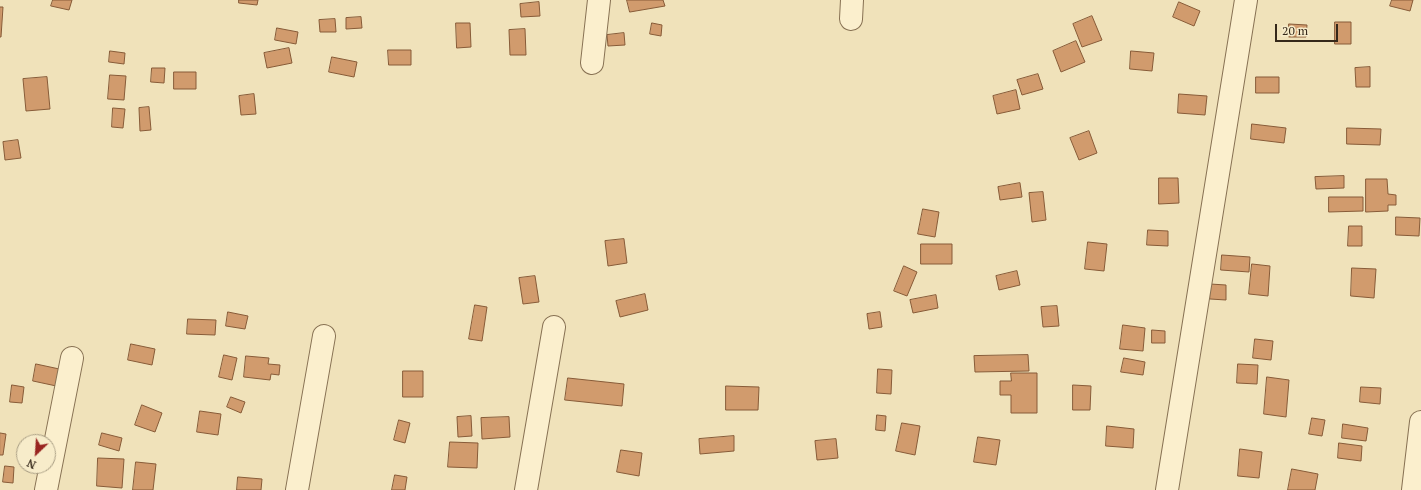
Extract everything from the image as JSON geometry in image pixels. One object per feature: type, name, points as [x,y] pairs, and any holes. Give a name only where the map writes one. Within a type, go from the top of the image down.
[{"type":"street","points":[[592,63],[599,0]]},
{"type":"street","points":[[1167,490],[1246,0]]},
{"type":"street","points":[[526,490],[554,327]]},
{"type":"street","points":[[297,490],[324,336]]},
{"type":"street","points":[[46,490],[72,358]]},
{"type":"street","points":[[1413,490],[1421,422]]},
{"type":"building","points":[[53,0],[72,0],[69,10],[51,6]]},
{"type":"building","points":[[239,0],[258,0],[257,5],[239,3]]},
{"type":"building","points":[[627,0],[663,0],[665,6],[630,12]]},
{"type":"building","points":[[1392,0],[1413,0],[1410,11],[1390,6]]},
{"type":"building","points":[[539,2],[540,16],[521,17],[520,4]]},
{"type":"building","points":[[1179,2],[1200,11],[1194,26],[1173,17]]},
{"type":"building","points":[[0,7],[3,7],[1,37],[0,37]]},
{"type":"building","points":[[1092,16],[1102,40],[1082,47],[1073,24]]},
{"type":"building","points":[[361,17],[362,28],[346,29],[346,18]]},
{"type":"building","points":[[335,19],[336,32],[320,32],[319,20]]},
{"type":"building","points":[[1335,22],[1351,22],[1351,44],[1335,44]]},
{"type":"building","points":[[456,23],[470,23],[471,47],[457,48]]},
{"type":"building","points":[[652,23],[662,25],[661,36],[650,34]]},
{"type":"building","points":[[1289,24],[1307,25],[1306,37],[1289,37]]},
{"type":"building","points":[[277,28],[298,32],[296,44],[275,40]]},
{"type":"building","points":[[525,29],[526,55],[510,55],[509,30]]},
{"type":"building","points":[[624,33],[625,45],[608,46],[607,35]]},
{"type":"building","points":[[1076,41],[1085,62],[1061,72],[1053,51]]},
{"type":"building","points":[[289,48],[292,63],[267,68],[264,53]]},
{"type":"building","points":[[388,50],[411,50],[411,65],[389,65]]},
{"type":"building","points":[[110,51],[125,53],[124,64],[109,62]]},
{"type":"building","points":[[1131,51],[1154,53],[1152,71],[1130,69]]},
{"type":"building","points":[[332,57],[357,62],[354,77],[329,72]]},
{"type":"building","points":[[1370,67],[1370,87],[1356,87],[1355,68]]},
{"type":"building","points":[[152,68],[165,68],[164,83],[151,82]]},
{"type":"building","points":[[174,72],[196,72],[196,89],[174,89]]},
{"type":"building","points":[[1038,74],[1043,89],[1022,95],[1017,80]]},
{"type":"building","points":[[110,75],[126,76],[124,100],[108,99]]},
{"type":"building","points":[[47,77],[50,109],[26,111],[23,79]]},
{"type":"building","points":[[1256,77],[1279,77],[1279,93],[1256,93]]},
{"type":"building","points":[[1016,90],[1020,109],[997,114],[993,96]]},
{"type":"building","points":[[254,94],[256,114],[241,115],[239,96]]},
{"type":"building","points":[[1179,94],[1207,96],[1205,115],[1178,113]]},
{"type":"building","points":[[149,107],[151,130],[140,131],[139,108]]},
{"type":"building","points":[[113,108],[125,109],[123,128],[112,127]]},
{"type":"building","points":[[1252,124],[1286,128],[1284,143],[1251,139]]},
{"type":"building","points":[[1347,128],[1381,129],[1380,145],[1347,144]]},
{"type":"building","points":[[1089,131],[1097,153],[1079,160],[1070,138]]},
{"type":"building","points":[[18,140],[21,158],[5,160],[3,142]]},
{"type":"building","points":[[1344,176],[1344,188],[1316,189],[1315,177]]},
{"type":"building","points":[[1159,178],[1178,178],[1179,203],[1159,204]]},
{"type":"building","points":[[1366,179],[1387,179],[1388,194],[1396,195],[1396,205],[1388,205],[1388,211],[1366,212]]},
{"type":"building","points":[[1020,183],[1022,197],[1000,200],[998,187]]},
{"type":"building","points":[[1043,192],[1046,220],[1032,222],[1029,193]]},
{"type":"building","points":[[1329,197],[1363,197],[1363,211],[1329,212]]},
{"type":"building","points":[[923,209],[939,212],[935,237],[918,234]]},
{"type":"building","points":[[1396,217],[1420,218],[1419,236],[1396,235]]},
{"type":"building","points":[[1349,226],[1362,226],[1362,246],[1348,246]]},
{"type":"building","points":[[1148,230],[1168,231],[1168,246],[1147,245]]},
{"type":"building","points":[[624,239],[627,263],[608,266],[605,241]]},
{"type":"building","points":[[1088,242],[1107,244],[1104,271],[1085,269]]},
{"type":"building","points":[[921,244],[952,244],[952,264],[921,264]]},
{"type":"building","points":[[1222,255],[1250,257],[1249,272],[1221,270]]},
{"type":"building","points":[[1252,264],[1270,266],[1268,296],[1249,294]]},
{"type":"building","points":[[904,266],[917,272],[907,296],[894,291]]},
{"type":"building","points":[[1352,268],[1376,269],[1374,298],[1351,296]]},
{"type":"building","points":[[1017,271],[1020,285],[999,290],[996,276]]},
{"type":"building","points":[[535,276],[539,302],[523,304],[519,278]]},
{"type":"building","points":[[1210,284],[1226,285],[1226,300],[1210,299]]},
{"type":"building","points":[[645,294],[648,310],[620,317],[616,301]]},
{"type":"building","points":[[936,295],[938,308],[913,313],[910,300]]},
{"type":"building","points":[[475,305],[487,307],[482,341],[469,339]]},
{"type":"building","points":[[1057,306],[1059,326],[1043,327],[1041,307]]},
{"type":"building","points":[[228,312],[248,316],[245,329],[226,326]]},
{"type":"building","points":[[880,312],[882,327],[869,329],[867,314]]},
{"type":"building","points":[[188,319],[216,320],[215,335],[187,334]]},
{"type":"building","points":[[1123,325],[1145,328],[1143,351],[1120,349]]},
{"type":"building","points":[[1152,330],[1165,331],[1165,343],[1152,343]]},
{"type":"building","points":[[1255,339],[1273,341],[1271,360],[1253,358]]},
{"type":"building","points":[[131,344],[155,349],[152,365],[128,360]]},
{"type":"building","points":[[224,355],[237,358],[232,380],[219,377]]},
{"type":"building","points":[[1028,355],[1029,371],[975,372],[974,356]]},
{"type":"building","points":[[246,356],[269,358],[268,364],[280,365],[279,375],[271,374],[270,380],[244,377]]},
{"type":"building","points":[[1124,358],[1145,362],[1143,375],[1121,372]]},
{"type":"building","points":[[36,364],[64,370],[61,387],[33,381]]},
{"type":"building","points":[[1238,364],[1258,365],[1257,384],[1237,383]]},
{"type":"building","points":[[878,369],[892,370],[891,394],[877,393]]},
{"type":"building","points":[[403,371],[423,371],[423,397],[403,397]]},
{"type":"building","points":[[1011,373],[1037,373],[1037,413],[1011,413],[1011,395],[1000,395],[1000,381],[1011,381]]},
{"type":"building","points":[[1267,377],[1289,380],[1286,417],[1264,414]]},
{"type":"building","points":[[568,378],[624,384],[622,406],[565,400]]},
{"type":"building","points":[[12,385],[24,387],[22,403],[10,402]]},
{"type":"building","points":[[1073,385],[1091,386],[1090,410],[1073,410]]},
{"type":"building","points":[[726,386],[759,387],[758,410],[726,410]]},
{"type":"building","points":[[1361,387],[1381,388],[1380,404],[1360,402]]},
{"type":"building","points":[[231,397],[245,402],[241,413],[227,407]]},
{"type":"building","points":[[142,405],[162,413],[155,432],[135,425]]},
{"type":"building","points":[[200,411],[221,414],[218,435],[197,432]]},
{"type":"building","points":[[877,415],[886,416],[885,431],[876,430]]},
{"type":"building","points":[[471,416],[472,436],[458,437],[457,417]]},
{"type":"building","points":[[509,417],[510,437],[482,439],[481,418]]},
{"type":"building","points":[[1312,418],[1325,420],[1322,436],[1309,434]]},
{"type":"building","points":[[399,420],[410,423],[405,443],[394,440]]},
{"type":"building","points":[[902,423],[920,426],[915,455],[896,451]]},
{"type":"building","points":[[1343,424],[1368,428],[1366,441],[1342,438]]},
{"type":"building","points":[[1107,426],[1134,429],[1133,448],[1106,446]]},
{"type":"building","points":[[0,433],[6,434],[3,455],[0,455]]},
{"type":"building","points":[[102,433],[122,438],[119,451],[99,445]]},
{"type":"building","points":[[734,436],[734,451],[700,454],[699,439]]},
{"type":"building","points":[[978,437],[1000,440],[996,465],[974,462]]},
{"type":"building","points":[[836,439],[838,458],[817,460],[815,441]]},
{"type":"building","points":[[450,442],[478,443],[477,468],[448,467]]},
{"type":"building","points":[[1339,443],[1362,446],[1361,461],[1338,458]]},
{"type":"building","points":[[1240,449],[1262,452],[1259,478],[1238,476]]},
{"type":"building","points":[[621,450],[642,453],[639,476],[617,472]]},
{"type":"building","points":[[98,458],[124,459],[122,488],[97,486]]},
{"type":"building","points":[[136,462],[156,464],[153,490],[133,490]]},
{"type":"building","points":[[5,466],[14,467],[13,483],[3,482]]},
{"type":"building","points":[[1292,469],[1318,474],[1315,490],[1288,490]]},
{"type":"building","points":[[395,475],[407,477],[405,490],[392,490]]},
{"type":"building","points":[[238,477],[262,479],[261,490],[237,490]]}]
